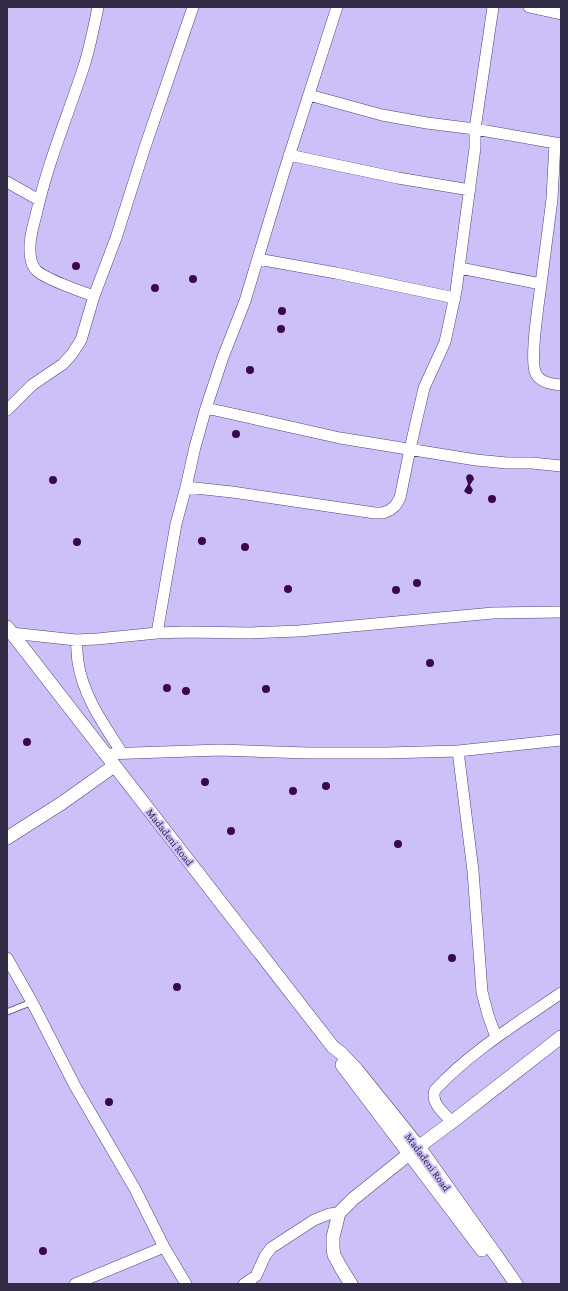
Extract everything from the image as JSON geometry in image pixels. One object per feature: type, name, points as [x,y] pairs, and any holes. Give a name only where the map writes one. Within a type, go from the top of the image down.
[{"type":"street","points":[[94,296],[46,277],[36,271],[30,258],[29,250],[30,238],[39,200],[85,60],[94,29],[98,7]]},
{"type":"street","points":[[7,410],[32,384],[63,364],[81,340],[94,296],[116,238],[145,147],[193,7]]},
{"type":"street","points":[[157,633],[176,524],[206,408],[223,357],[245,301],[289,155],[337,7]]},
{"type":"street","points":[[186,487],[232,492],[362,512],[383,513],[395,506],[400,498],[424,388],[445,342],[455,298],[475,148],[475,129],[493,7]]},
{"type":"street","points":[[529,7],[561,14]]},
{"type":"street","points":[[309,95],[382,115],[427,123],[475,129],[558,144],[536,325],[533,364],[536,375],[540,379],[544,382],[561,385]]},
{"type":"street","points":[[289,155],[398,178],[470,190]]},
{"type":"street","points":[[7,182],[39,200]]},
{"type":"street","points":[[258,259],[336,273],[455,298]]},
{"type":"street","points":[[460,268],[541,284]]},
{"type":"street","points":[[206,408],[340,438],[476,460],[561,466]]},
{"type":"street","points":[[9,630],[76,640],[157,633],[250,633],[292,631],[493,613],[561,612]]},
{"type":"street","name":"Madadeni Road","points":[[9,630],[333,1047],[341,1053],[357,1070],[414,1150],[498,1258],[514,1284]]},
{"type":"street","points":[[76,640],[78,663],[89,697],[98,716],[122,753]]},
{"type":"street","points":[[105,754],[220,750],[308,753],[458,751],[561,740]]},
{"type":"street","points":[[458,751],[473,871],[482,992],[496,1037]]},
{"type":"street","points":[[7,838],[62,803],[114,766]]},
{"type":"street","points":[[7,958],[32,1002],[75,1086],[135,1189],[164,1247],[186,1284]]},
{"type":"street","points":[[452,1122],[434,1101],[435,1090],[465,1062],[496,1037],[561,993]]},
{"type":"street","points":[[351,1284],[334,1256],[332,1237],[339,1213],[414,1150],[561,1037]]},
{"type":"street","points":[[244,1284],[258,1280],[264,1256],[271,1248],[314,1220],[329,1214],[339,1213]]},
{"type":"street","points":[[75,1284],[164,1247]]},
{"type":"lane","points":[[7,1012],[32,1002]]},
{"type":"building","points":[[74,262],[78,262],[80,266],[78,270],[74,270],[72,268],[72,264]]},
{"type":"building","points":[[191,275],[195,275],[197,279],[195,283],[191,283],[189,281],[189,277]]},
{"type":"building","points":[[153,284],[157,284],[159,288],[157,292],[153,292],[151,290],[151,286]]},
{"type":"building","points":[[280,307],[284,307],[286,311],[284,315],[280,315],[278,313],[278,309]]},
{"type":"building","points":[[279,325],[283,325],[285,329],[283,333],[279,333],[277,331],[277,327]]},
{"type":"building","points":[[248,366],[252,366],[254,370],[252,374],[248,374],[246,372],[246,368]]},
{"type":"building","points":[[234,430],[238,430],[240,434],[238,438],[234,438],[232,436],[232,432]]},
{"type":"building","points":[[470,474],[474,479],[470,485],[473,490],[471,494],[468,494],[464,491],[468,484],[466,478],[467,475]]},
{"type":"building","points":[[51,476],[55,476],[57,480],[55,484],[51,484],[49,482],[49,478]]},
{"type":"building","points":[[490,495],[494,495],[496,499],[494,503],[490,503],[488,501],[488,497]]},
{"type":"building","points":[[200,537],[204,537],[206,541],[204,545],[200,545],[198,543],[198,539]]},
{"type":"building","points":[[75,538],[79,538],[81,542],[79,546],[75,546],[73,544],[73,540]]},
{"type":"building","points":[[243,543],[247,543],[249,547],[247,551],[243,551],[241,549],[241,545]]},
{"type":"building","points":[[415,579],[419,579],[421,583],[419,587],[415,587],[413,585],[413,581]]},
{"type":"building","points":[[286,585],[290,585],[292,589],[290,593],[286,593],[284,591],[284,587]]},
{"type":"building","points":[[394,586],[398,586],[400,590],[398,594],[394,594],[392,592],[392,588]]},
{"type":"building","points":[[428,659],[432,659],[434,663],[432,667],[428,667],[426,665],[426,661]]},
{"type":"building","points":[[165,684],[169,684],[171,688],[169,692],[165,692],[163,690],[163,686]]},
{"type":"building","points":[[264,685],[268,685],[270,689],[268,693],[264,693],[262,691],[262,687]]},
{"type":"building","points":[[184,687],[188,687],[190,691],[188,695],[184,695],[182,693],[182,689]]},
{"type":"building","points":[[25,738],[29,738],[31,742],[29,746],[25,746],[23,744],[23,740]]},
{"type":"building","points":[[203,778],[207,778],[209,782],[207,786],[203,786],[201,784],[201,780]]},
{"type":"building","points":[[324,782],[328,782],[330,786],[328,790],[324,790],[322,788],[322,784]]},
{"type":"building","points":[[291,787],[295,787],[297,791],[295,795],[291,795],[289,793],[289,789]]},
{"type":"building","points":[[229,827],[233,827],[235,831],[233,835],[229,835],[227,833],[227,829]]},
{"type":"building","points":[[396,840],[400,840],[402,844],[400,848],[396,848],[394,846],[394,842]]},
{"type":"building","points":[[450,954],[454,954],[456,958],[454,962],[450,962],[448,960],[448,956]]},
{"type":"building","points":[[175,983],[179,983],[181,987],[179,991],[175,991],[173,989],[173,985]]},
{"type":"building","points":[[107,1098],[111,1098],[113,1102],[111,1106],[107,1106],[105,1104],[105,1100]]},
{"type":"building","points":[[41,1247],[45,1247],[47,1251],[45,1255],[41,1255],[39,1253],[39,1249]]}]
